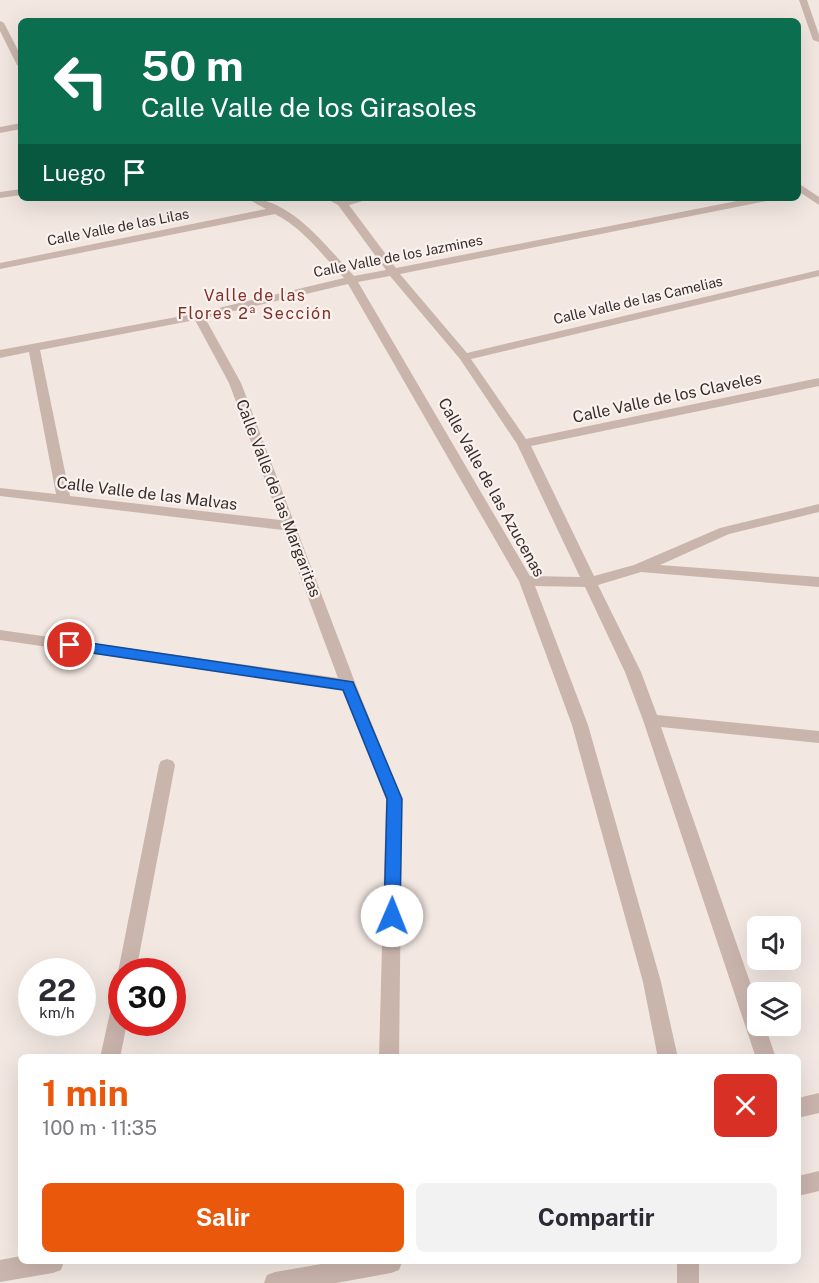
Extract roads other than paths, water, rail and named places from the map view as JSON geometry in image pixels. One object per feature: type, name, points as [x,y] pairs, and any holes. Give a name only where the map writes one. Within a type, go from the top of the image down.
[{"type":"street","points":[[0,23],[18,59]]},
{"type":"street","points":[[0,121],[18,118]]},
{"type":"street","points":[[0,130],[18,127]]},
{"type":"street","points":[[801,190],[819,202]]},
{"type":"street","points":[[0,195],[18,192]]},
{"type":"street","name":"Calle Valle de las Azucenas","points":[[258,201],[278,210],[308,232],[351,280],[526,581],[580,725],[652,982],[667,1054]]},
{"type":"street","points":[[338,201],[464,357],[523,444],[633,672],[765,1054]]},
{"type":"street","name":"Calle Valle de los Jazmines","points":[[0,354],[198,315],[351,280],[752,201]]},
{"type":"street","name":"Calle Valle de las Lilas","points":[[0,266],[278,210]]},
{"type":"street","name":"Calle Valle de las Camelias","points":[[464,357],[819,273]]},
{"type":"street","name":"Calle Valle de las Margaritas","points":[[198,315],[235,383],[348,685],[394,799],[389,1054]]},
{"type":"street","points":[[34,348],[64,501]]},
{"type":"street","name":"Calle Valle de los Claveles","points":[[523,444],[819,382]]},
{"type":"street","name":"Calle Valle de las Malvas","points":[[0,492],[290,526]]},
{"type":"street","points":[[526,581],[590,582],[639,568],[725,531],[819,508]]},
{"type":"street","points":[[639,568],[819,582]]},
{"type":"street","points":[[0,635],[348,685]]},
{"type":"street","points":[[651,720],[819,737]]},
{"type":"street","points":[[130,958],[167,765]]},
{"type":"street","points":[[111,1054],[114,1036]]},
{"type":"street","points":[[801,1107],[819,1104]]},
{"type":"street","points":[[801,1185],[819,1181]]},
{"type":"street","points":[[0,1271],[41,1264]]},
{"type":"street","points":[[275,1283],[380,1264]]},
{"type":"street","points":[[688,1264],[688,1283]]},
{"type":"lane","points":[[803,0],[817,40]]},
{"type":"district","name":"Valle de las Flores 2ª Sección","points":[[255,304]]}]
